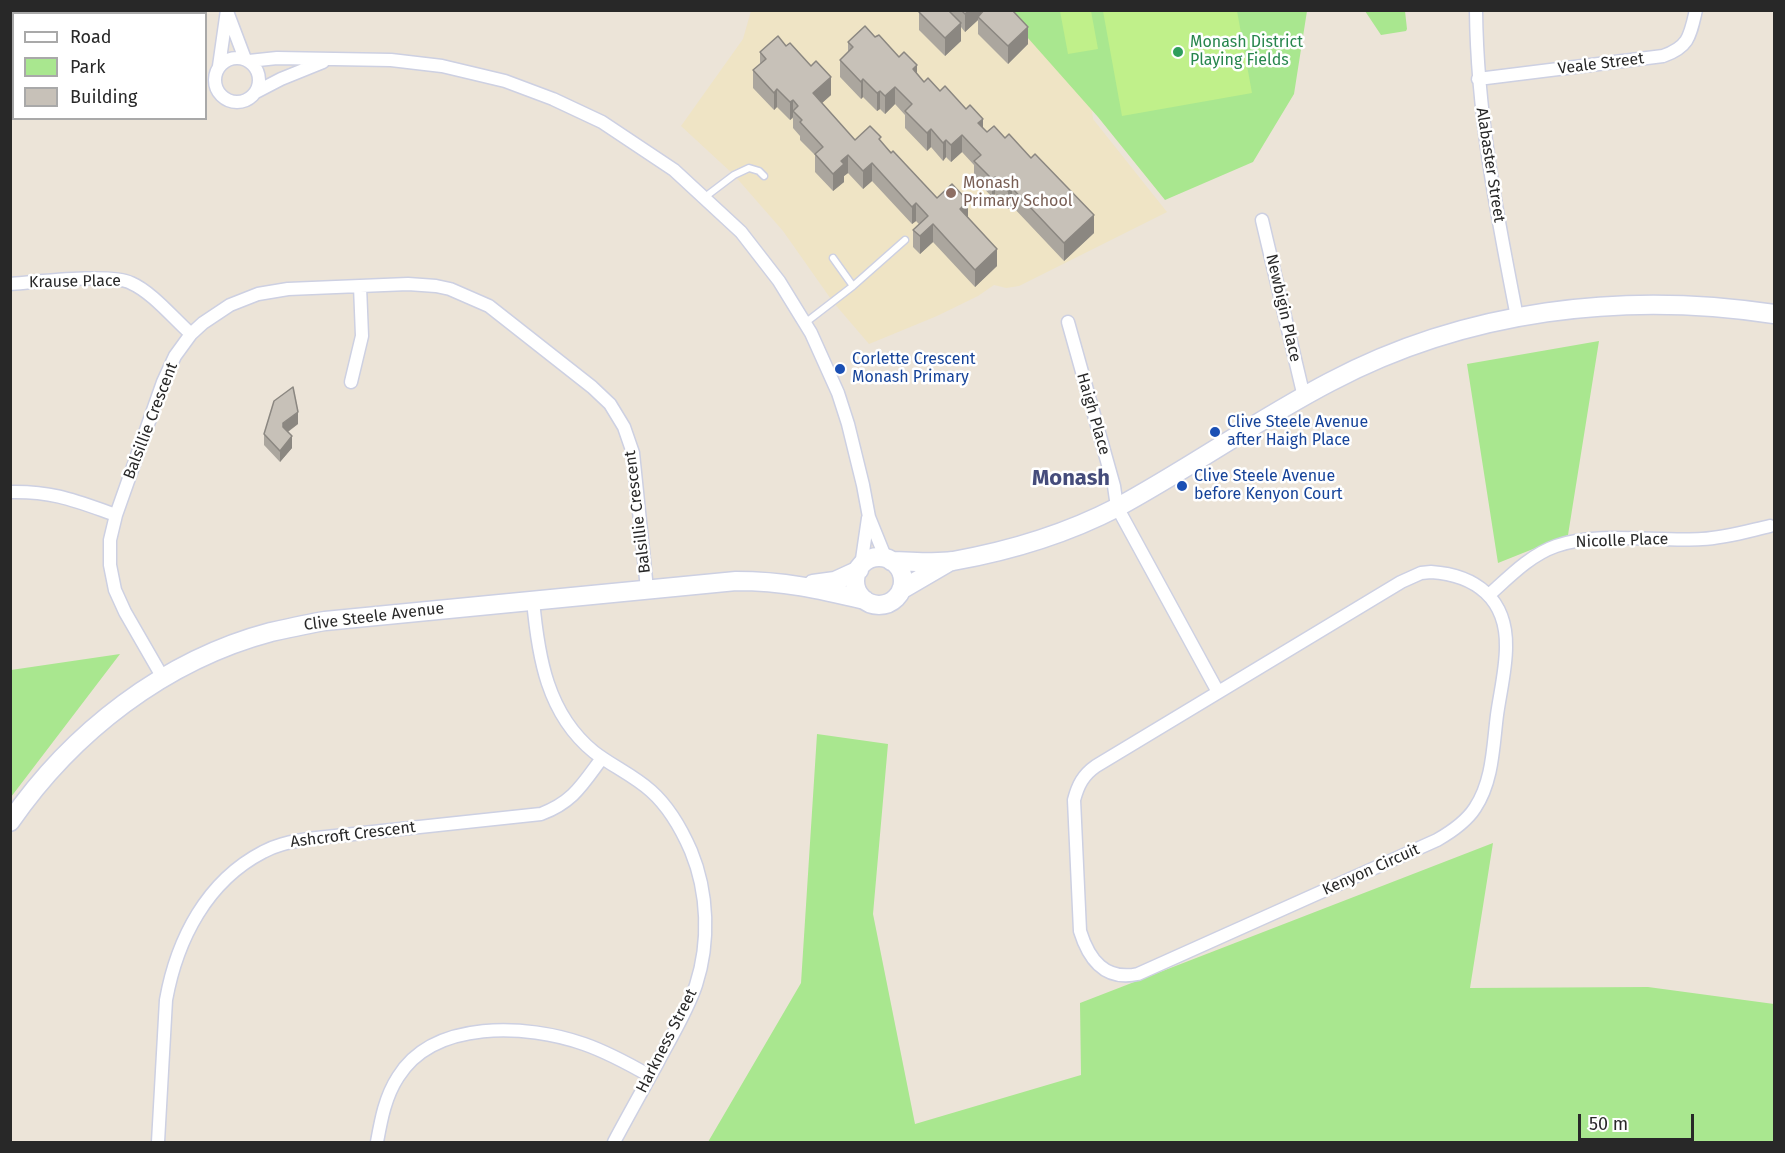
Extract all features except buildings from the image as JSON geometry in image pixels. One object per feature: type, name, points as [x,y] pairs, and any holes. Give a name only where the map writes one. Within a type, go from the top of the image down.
[{"type":"street","name":"Alabaster Street","points":[[1476,10],[1478,79],[1485,144],[1517,317]]},
{"type":"street","name":"Veale Street","points":[[1478,79],[1663,56],[1677,51],[1685,44],[1691,34],[1696,10]]},
{"type":"street","points":[[227,12],[247,60],[256,68],[259,77],[256,92]]},
{"type":"street","points":[[223,98],[214,84],[214,67],[227,12]]},
{"type":"street","points":[[214,67],[231,58],[247,60],[379,59],[442,66],[505,81],[553,99],[602,122],[666,164],[741,232],[779,280],[805,323],[838,393],[863,484],[868,517],[889,560],[901,571],[903,577],[901,590]]},
{"type":"street","points":[[207,94],[241,102],[280,79],[329,59]]},
{"type":"street","name":"Newbigin Place","points":[[1262,220],[1305,397]]},
{"type":"street","name":"Krause Place","points":[[10,284],[110,279],[131,282],[144,290],[191,334]]},
{"type":"street","name":"Balsillie Crescent","points":[[163,678],[115,590],[110,565],[110,540],[116,515],[163,382],[175,356],[191,334],[203,323],[230,305],[258,294],[288,289],[408,284],[436,286],[476,299],[489,306],[583,380],[610,405],[624,427],[633,453],[647,589]]},
{"type":"street","points":[[351,382],[362,336],[360,286]]},
{"type":"street","points":[[860,568],[870,559],[951,561],[1031,542],[1060,532],[1117,507],[1305,397],[1382,357],[1435,337],[1517,317],[1612,305],[1676,304],[1774,314]]},
{"type":"street","name":"Haigh Place","points":[[1068,322],[1114,486],[1117,507]]},
{"type":"street","points":[[10,492],[60,495],[116,515]]},
{"type":"street","points":[[1117,507],[1218,692]]},
{"type":"street","points":[[868,517],[860,568],[855,583],[860,596],[865,600],[879,605],[886,604],[892,601],[901,590],[951,561]]},
{"type":"street","name":"Nicolle Place","points":[[1489,595],[1520,568],[1544,552],[1583,539],[1705,539],[1770,526]]},
{"type":"street","name":"Clive Steele Avenue","points":[[805,585],[835,581],[860,568]]},
{"type":"street","name":"Kenyon Circuit","points":[[1421,573],[1452,573],[1472,581],[1489,595],[1502,618],[1506,645],[1491,767],[1486,788],[1470,815],[1455,830],[1138,974],[1131,976],[1113,974],[1095,962],[1086,948],[1080,931],[1074,800],[1085,774],[1096,765],[1401,582],[1421,573]]},
{"type":"street","name":"Clive Steele Avenue","points":[[10,822],[40,782],[86,734],[127,701],[163,678],[216,652],[270,633],[325,621],[736,581],[805,585],[865,600]]},
{"type":"street","name":"Harkness Street","points":[[533,600],[537,643],[544,675],[556,704],[572,729],[602,758],[642,783],[674,817],[696,863],[703,897],[705,932],[696,984],[683,1016],[614,1143]]},
{"type":"street","name":"Ashcroft Crescent","points":[[158,1143],[169,982],[179,948],[194,917],[214,890],[237,868],[264,851],[307,838],[541,814],[558,807],[574,796],[602,758]]},
{"type":"street","points":[[377,1143],[382,1112],[398,1077],[414,1058],[444,1039],[492,1031],[548,1034],[584,1044],[650,1076]]},
{"type":"lane","points":[[705,197],[734,175],[748,168],[759,171],[764,176]]},
{"type":"lane","points":[[805,323],[854,286],[905,240]]},
{"type":"lane","points":[[833,258],[854,286]]},
{"type":"shaded area","name":"Monash Primary School","points":[[751,11],[1098,11],[1086,60],[1093,119],[1167,212],[1019,286],[1006,288],[994,285],[978,296],[937,316],[869,344],[833,302],[783,231],[734,175],[681,126],[743,39]]},
{"type":"green space","points":[[1004,11],[1307,11],[1294,94],[1253,162],[1165,200],[1098,117]]},
{"type":"green space","points":[[1060,11],[1091,11],[1098,49],[1068,54]]},
{"type":"green space","name":"Monash District Playing Fields","points":[[1103,11],[1237,11],[1252,93],[1122,116]]},
{"type":"green space","points":[[1365,11],[1405,11],[1407,29],[1381,35]]},
{"type":"green space","points":[[1599,341],[1568,535],[1498,563],[1467,364]]},
{"type":"green space","points":[[120,654],[11,797],[11,670]]},
{"type":"green space","points":[[817,734],[888,744],[873,914],[915,1124],[1081,1075],[1080,1003],[1493,843],[1470,988],[1648,987],[1774,1004],[1774,1142],[708,1142],[801,983]]},
{"type":"place","name":"Monash District Playing Fields","points":[[1178,52]]},
{"type":"place","name":"Monash Primary School","points":[[951,193]]},
{"type":"place","name":"Corlette Crescent Monash Primary","points":[[840,369]]},
{"type":"place","name":"Clive Steele Avenue after Haigh Place","points":[[1215,432]]},
{"type":"place","name":"Clive Steele Avenue before Kenyon Court","points":[[1182,486]]},
{"type":"district","name":"Monash","points":[[1071,479]]}]
